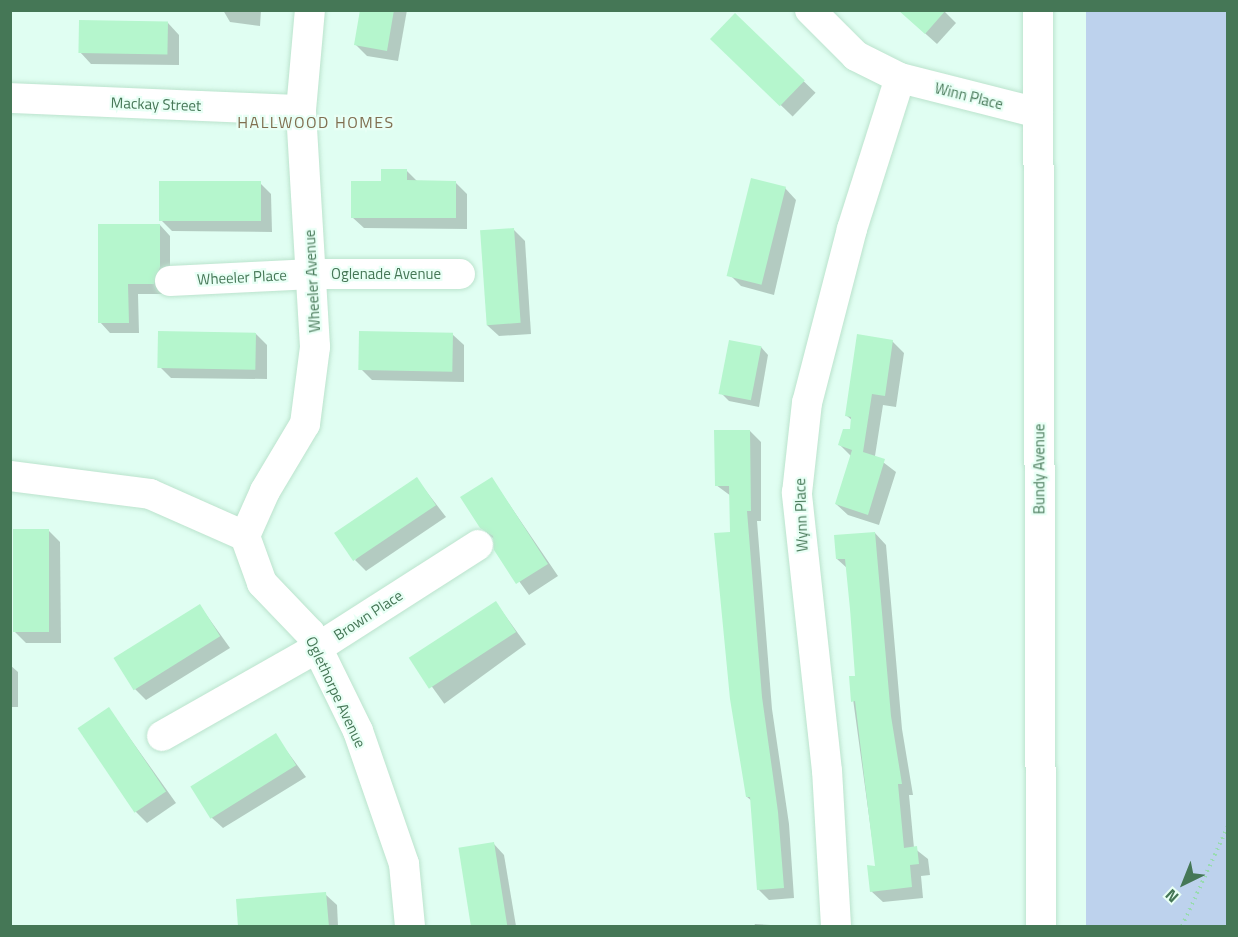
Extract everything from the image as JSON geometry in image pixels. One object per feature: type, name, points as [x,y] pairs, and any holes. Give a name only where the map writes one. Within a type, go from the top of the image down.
[{"type":"street","name":"Wheeler Avenue","points":[[245,536],[265,491],[305,424],[315,347],[313,273],[302,110],[310,10]]},
{"type":"street","name":"Winn Place","points":[[810,10],[856,56],[900,78],[1038,113]]},
{"type":"street","name":"Bundy Avenue","points":[[1038,10],[1041,927]]},
{"type":"street","name":"Wynn Place","points":[[836,927],[827,771],[798,493],[807,403],[852,229],[900,78]]},
{"type":"street","name":"Mackay Street","points":[[10,98],[302,110]]},
{"type":"street","name":"Oglenade Avenue","points":[[313,273],[460,274]]},
{"type":"street","name":"Wheeler Place","points":[[170,281],[313,273]]},
{"type":"street","points":[[10,476],[150,494],[245,536]]},
{"type":"street","name":"Oglethorpe Avenue","points":[[245,536],[262,583],[310,633],[358,731],[404,864],[410,927]]},
{"type":"street","name":"Brown Place","points":[[162,736],[317,648],[478,545]]},
{"type":"path","points":[[1182,927],[1227,826]]},
{"type":"shaded area","points":[[1086,11],[1227,11],[1227,926],[1086,926]]},
{"type":"building","points":[[360,10],[394,10],[387,51],[354,45]]},
{"type":"building","points":[[898,10],[946,10],[925,34]]},
{"type":"building","points":[[735,13],[805,80],[780,106],[710,39]]},
{"type":"building","points":[[79,20],[168,22],[167,55],[78,53]]},
{"type":"building","points":[[381,169],[407,169],[407,180],[456,181],[456,218],[351,218],[351,181],[381,181]]},
{"type":"building","points":[[751,178],[786,187],[761,285],[727,276]]},
{"type":"building","points":[[159,181],[261,181],[261,221],[159,221]]},
{"type":"building","points":[[98,224],[160,224],[160,267],[154,284],[128,284],[129,323],[98,323]]},
{"type":"building","points":[[514,228],[521,323],[487,325],[480,230]]},
{"type":"building","points":[[158,331],[256,333],[255,370],[157,368]]},
{"type":"building","points":[[359,331],[453,333],[452,372],[358,370]]},
{"type":"building","points":[[857,334],[893,340],[885,396],[872,394],[863,452],[885,459],[868,515],[835,504],[852,450],[838,445],[843,429],[850,429],[851,417],[845,416]]},
{"type":"building","points":[[729,340],[761,346],[751,400],[719,394]]},
{"type":"building","points":[[714,430],[750,430],[751,511],[747,511],[762,697],[778,812],[784,888],[757,890],[750,797],[746,797],[730,699],[714,533],[730,532],[729,486],[715,486]]},
{"type":"building","points":[[417,477],[436,505],[353,561],[334,533]]},
{"type":"building","points":[[492,477],[548,564],[516,584],[494,550],[493,536],[480,528],[460,497]]},
{"type":"building","points":[[13,529],[49,529],[49,632],[13,632]]},
{"type":"building","points":[[875,532],[891,716],[902,784],[898,784],[904,848],[917,846],[919,864],[910,865],[912,887],[870,892],[867,865],[875,866],[855,701],[851,702],[849,676],[855,676],[845,559],[836,559],[834,535]]},
{"type":"building","points":[[496,601],[516,632],[429,689],[409,658]]},
{"type":"building","points":[[200,604],[220,636],[134,690],[113,658]]},
{"type":"building","points":[[109,707],[166,792],[135,813],[77,728]]},
{"type":"building","points":[[276,733],[296,765],[210,819],[190,787]]},
{"type":"building","points":[[494,842],[507,926],[471,926],[458,848]]},
{"type":"building","points":[[326,892],[329,927],[238,927],[236,899]]},
{"type":"district","name":"HALLWOOD HOMES","points":[[316,122]]}]
